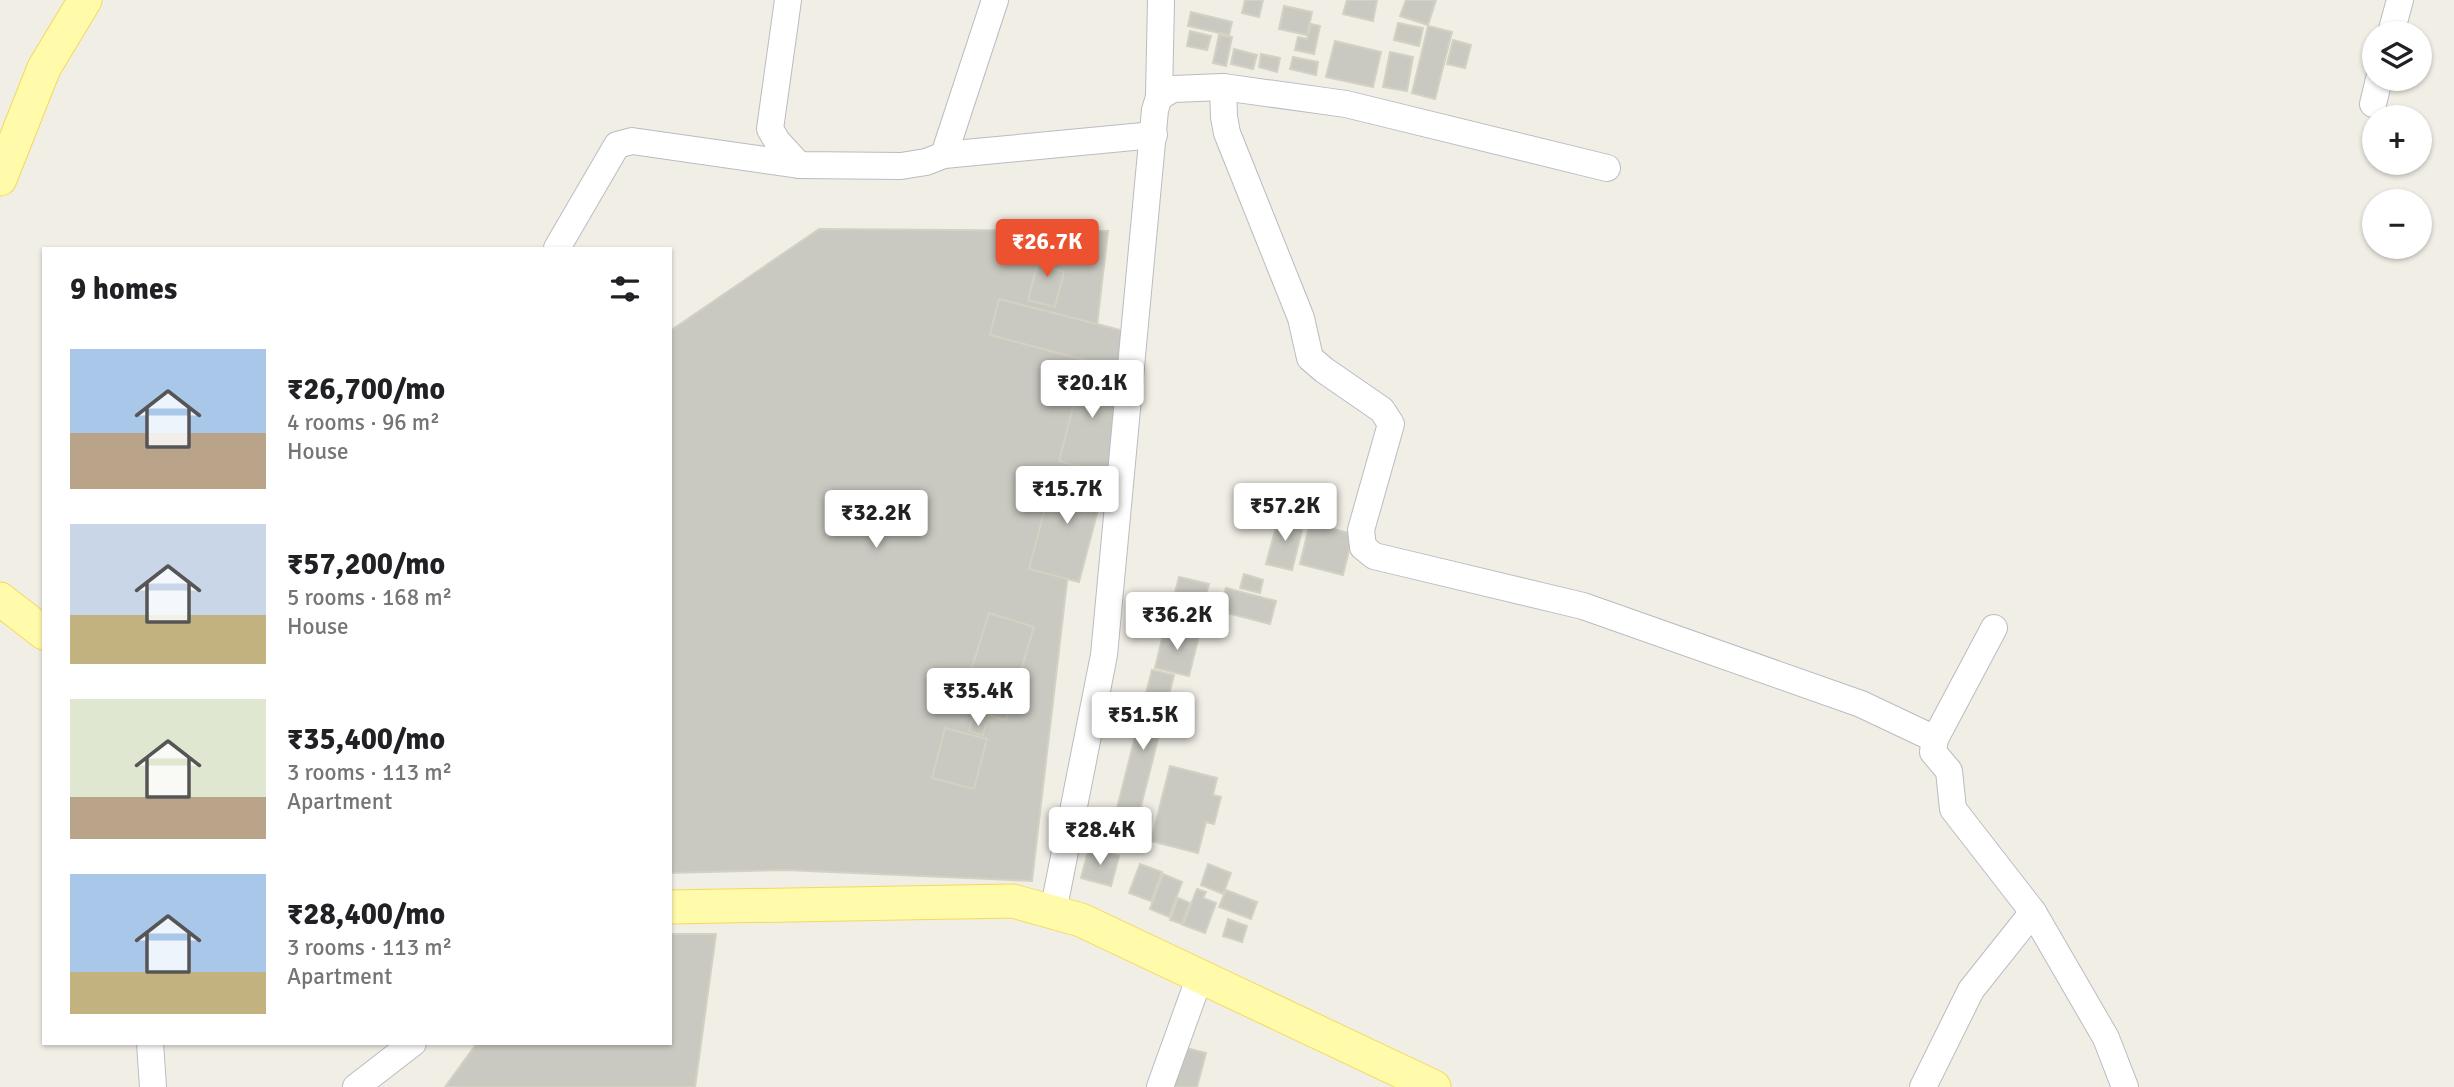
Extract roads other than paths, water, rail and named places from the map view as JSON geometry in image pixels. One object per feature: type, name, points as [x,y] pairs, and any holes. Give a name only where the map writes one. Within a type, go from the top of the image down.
[{"type":"main road","points":[[0,178],[7,142],[44,68],[85,0]]},
{"type":"main road","points":[[0,599],[42,631]]},
{"type":"main road","points":[[672,907],[1013,901],[1081,920],[1434,1087]]},
{"type":"street","points":[[788,0],[770,129],[799,165]]},
{"type":"street","points":[[944,155],[995,0]]},
{"type":"street","points":[[1053,912],[1104,655],[1155,110],[1159,97],[1161,0]]},
{"type":"street","points":[[2394,21],[2400,0]]},
{"type":"street","points":[[1159,97],[1173,89],[1223,87],[1346,104],[1607,168]]},
{"type":"street","points":[[1223,87],[1227,133],[1301,318],[1310,358],[1382,410],[1391,424],[1361,530],[1363,547],[1374,556],[1583,606],[1861,704],[1935,739]]},
{"type":"street","points":[[558,247],[617,145],[632,141],[799,165],[901,166],[926,162],[944,155],[1154,135]]},
{"type":"street","points":[[1994,628],[1935,739],[1933,752],[1949,771],[1953,810],[2033,912],[2106,1038],[2125,1087]]},
{"type":"street","points":[[1923,1087],[1972,990],[2033,912]]},
{"type":"street","points":[[1160,1087],[1200,976]]},
{"type":"street","points":[[150,1045],[153,1087]]},
{"type":"street","points":[[356,1087],[410,1045]]}]
